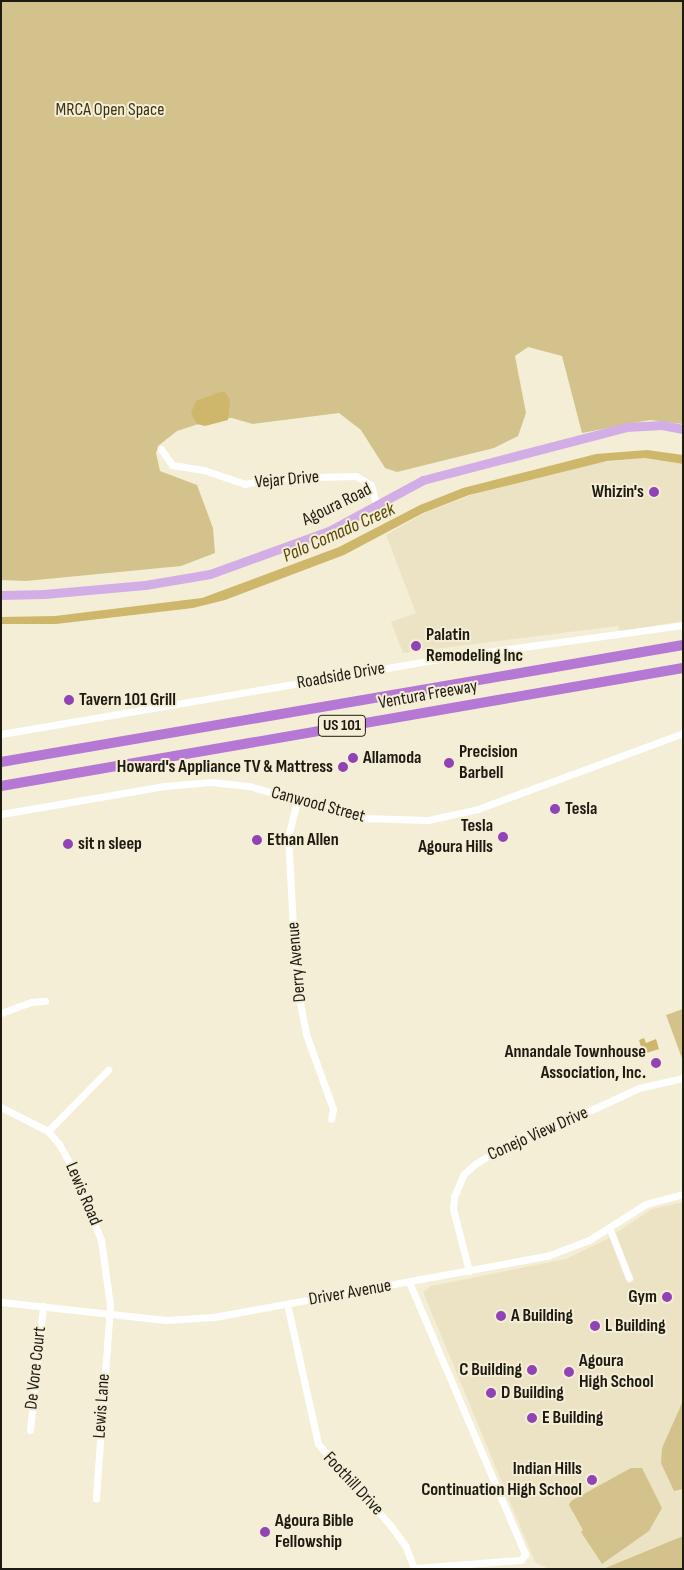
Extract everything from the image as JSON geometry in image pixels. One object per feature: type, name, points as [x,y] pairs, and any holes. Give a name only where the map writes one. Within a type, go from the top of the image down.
[{"type":"highway","name":"Ventura Freeway","points":[[1,762],[683,645]]},
{"type":"highway","name":"Ventura Freeway","points":[[1,786],[683,668]]},
{"type":"main road","name":"Agoura Road","points":[[1,594],[44,594],[127,586],[210,574],[329,531],[423,480],[611,431],[645,425],[683,429]]},
{"type":"street","name":"Vejar Drive","points":[[161,449],[172,465],[204,470],[246,484],[274,478],[356,476],[371,485],[376,504]]},
{"type":"street","name":"Roadside Drive","points":[[1,734],[450,657],[683,625]]},
{"type":"street","name":"Canwood Street","points":[[1,814],[196,782],[249,786],[343,814],[381,821],[444,818],[683,733]]},
{"type":"street","name":"Derry Avenue","points":[[297,801],[288,838],[295,971],[306,1034],[333,1108],[330,1119]]},
{"type":"street","points":[[1,1013],[31,1002],[45,1001]]},
{"type":"street","points":[[48,1131],[108,1070]]},
{"type":"street","name":"Conejo View Drive","points":[[469,1271],[453,1209],[454,1197],[461,1179],[474,1164],[515,1140],[574,1118],[639,1088],[683,1078]]},
{"type":"street","name":"Lewis Road","points":[[1,1107],[48,1131],[69,1160],[98,1227],[107,1264],[109,1314]]},
{"type":"street","name":"Driver Avenue","points":[[1,1302],[109,1314],[192,1320],[547,1256],[589,1240],[646,1204],[683,1194]]},
{"type":"street","points":[[610,1227],[629,1278]]},
{"type":"street","points":[[409,1282],[525,1558],[414,1568]]},
{"type":"street","name":"Foothill Drive","points":[[287,1304],[318,1444],[391,1526],[405,1545],[414,1568]]},
{"type":"street","name":"De Vore Court","points":[[30,1430],[43,1306]]},
{"type":"street","name":"Lewis Lane","points":[[96,1498],[109,1314]]},
{"type":"shaded area","points":[[225,392],[230,400],[228,420],[205,426],[197,424],[191,413],[196,401]]},
{"type":"shaded area","points":[[647,450],[683,455],[683,464],[645,458],[607,461],[469,495],[423,513],[344,555],[225,600],[193,608],[56,624],[1,624],[1,617],[55,616],[202,598],[339,547],[420,505],[463,488],[596,454]]},
{"type":"shaded area","points":[[643,458],[683,464],[683,621],[619,632],[618,626],[403,653],[391,622],[416,613],[386,535],[424,513],[474,494],[596,463]]},
{"type":"shaded area","points":[[644,1038],[646,1043],[656,1039],[659,1049],[643,1054],[639,1040]]},
{"type":"shaded area","name":"Agoura High School","points":[[683,1202],[683,1555],[662,1569],[549,1569],[535,1562],[423,1292],[431,1286],[566,1259],[607,1239],[652,1209]]},
{"type":"green space","name":"MRCA Open Space","points":[[1,1],[683,1],[683,424],[650,420],[582,433],[562,356],[528,347],[515,356],[526,413],[518,436],[494,448],[397,472],[385,468],[361,430],[339,413],[253,424],[232,418],[214,419],[177,431],[158,446],[156,453],[160,471],[197,485],[213,528],[215,553],[181,566],[26,581],[1,580]]},
{"type":"green space","points":[[683,1009],[683,1061],[666,1015]]},
{"type":"green space","points":[[683,1401],[683,1489],[674,1491],[661,1463],[662,1448]]},
{"type":"green space","points":[[631,1468],[642,1468],[662,1508],[649,1531],[602,1564],[581,1532],[583,1530],[569,1505],[571,1501]]},
{"type":"green space","points":[[683,1536],[683,1569],[603,1569]]},
{"type":"place","name":"Whizin's","points":[[654,492]]},
{"type":"place","name":"Palatin Remodeling Inc","points":[[416,646]]},
{"type":"place","name":"Tavern 101 Grill","points":[[69,700]]},
{"type":"place","name":"Allamoda","points":[[353,758]]},
{"type":"place","name":"Precision Barbell","points":[[449,763]]},
{"type":"place","name":"Howard's Appliance TV & Mattress","points":[[343,767]]},
{"type":"place","name":"Tesla","points":[[555,809]]},
{"type":"place","name":"Tesla Agoura Hills","points":[[503,837]]},
{"type":"place","name":"Ethan Allen","points":[[257,840]]},
{"type":"place","name":"sit n sleep","points":[[68,844]]},
{"type":"place","name":"Annandale Townhouse Association, Inc.","points":[[656,1063]]},
{"type":"place","name":"Gym","points":[[667,1297]]},
{"type":"place","name":"A Building","points":[[501,1316]]},
{"type":"place","name":"L Building","points":[[595,1326]]},
{"type":"place","name":"C Building","points":[[532,1370]]},
{"type":"place","name":"Agoura High School","points":[[569,1372]]},
{"type":"place","name":"D Building","points":[[491,1393]]},
{"type":"place","name":"E Building","points":[[532,1418]]},
{"type":"place","name":"Indian Hills Continuation High School","points":[[592,1480]]},
{"type":"place","name":"Agoura Bible Fellowship","points":[[265,1532]]},
{"type":"water label","name":"Palo Comado Creek","points":[[339,533]]}]
